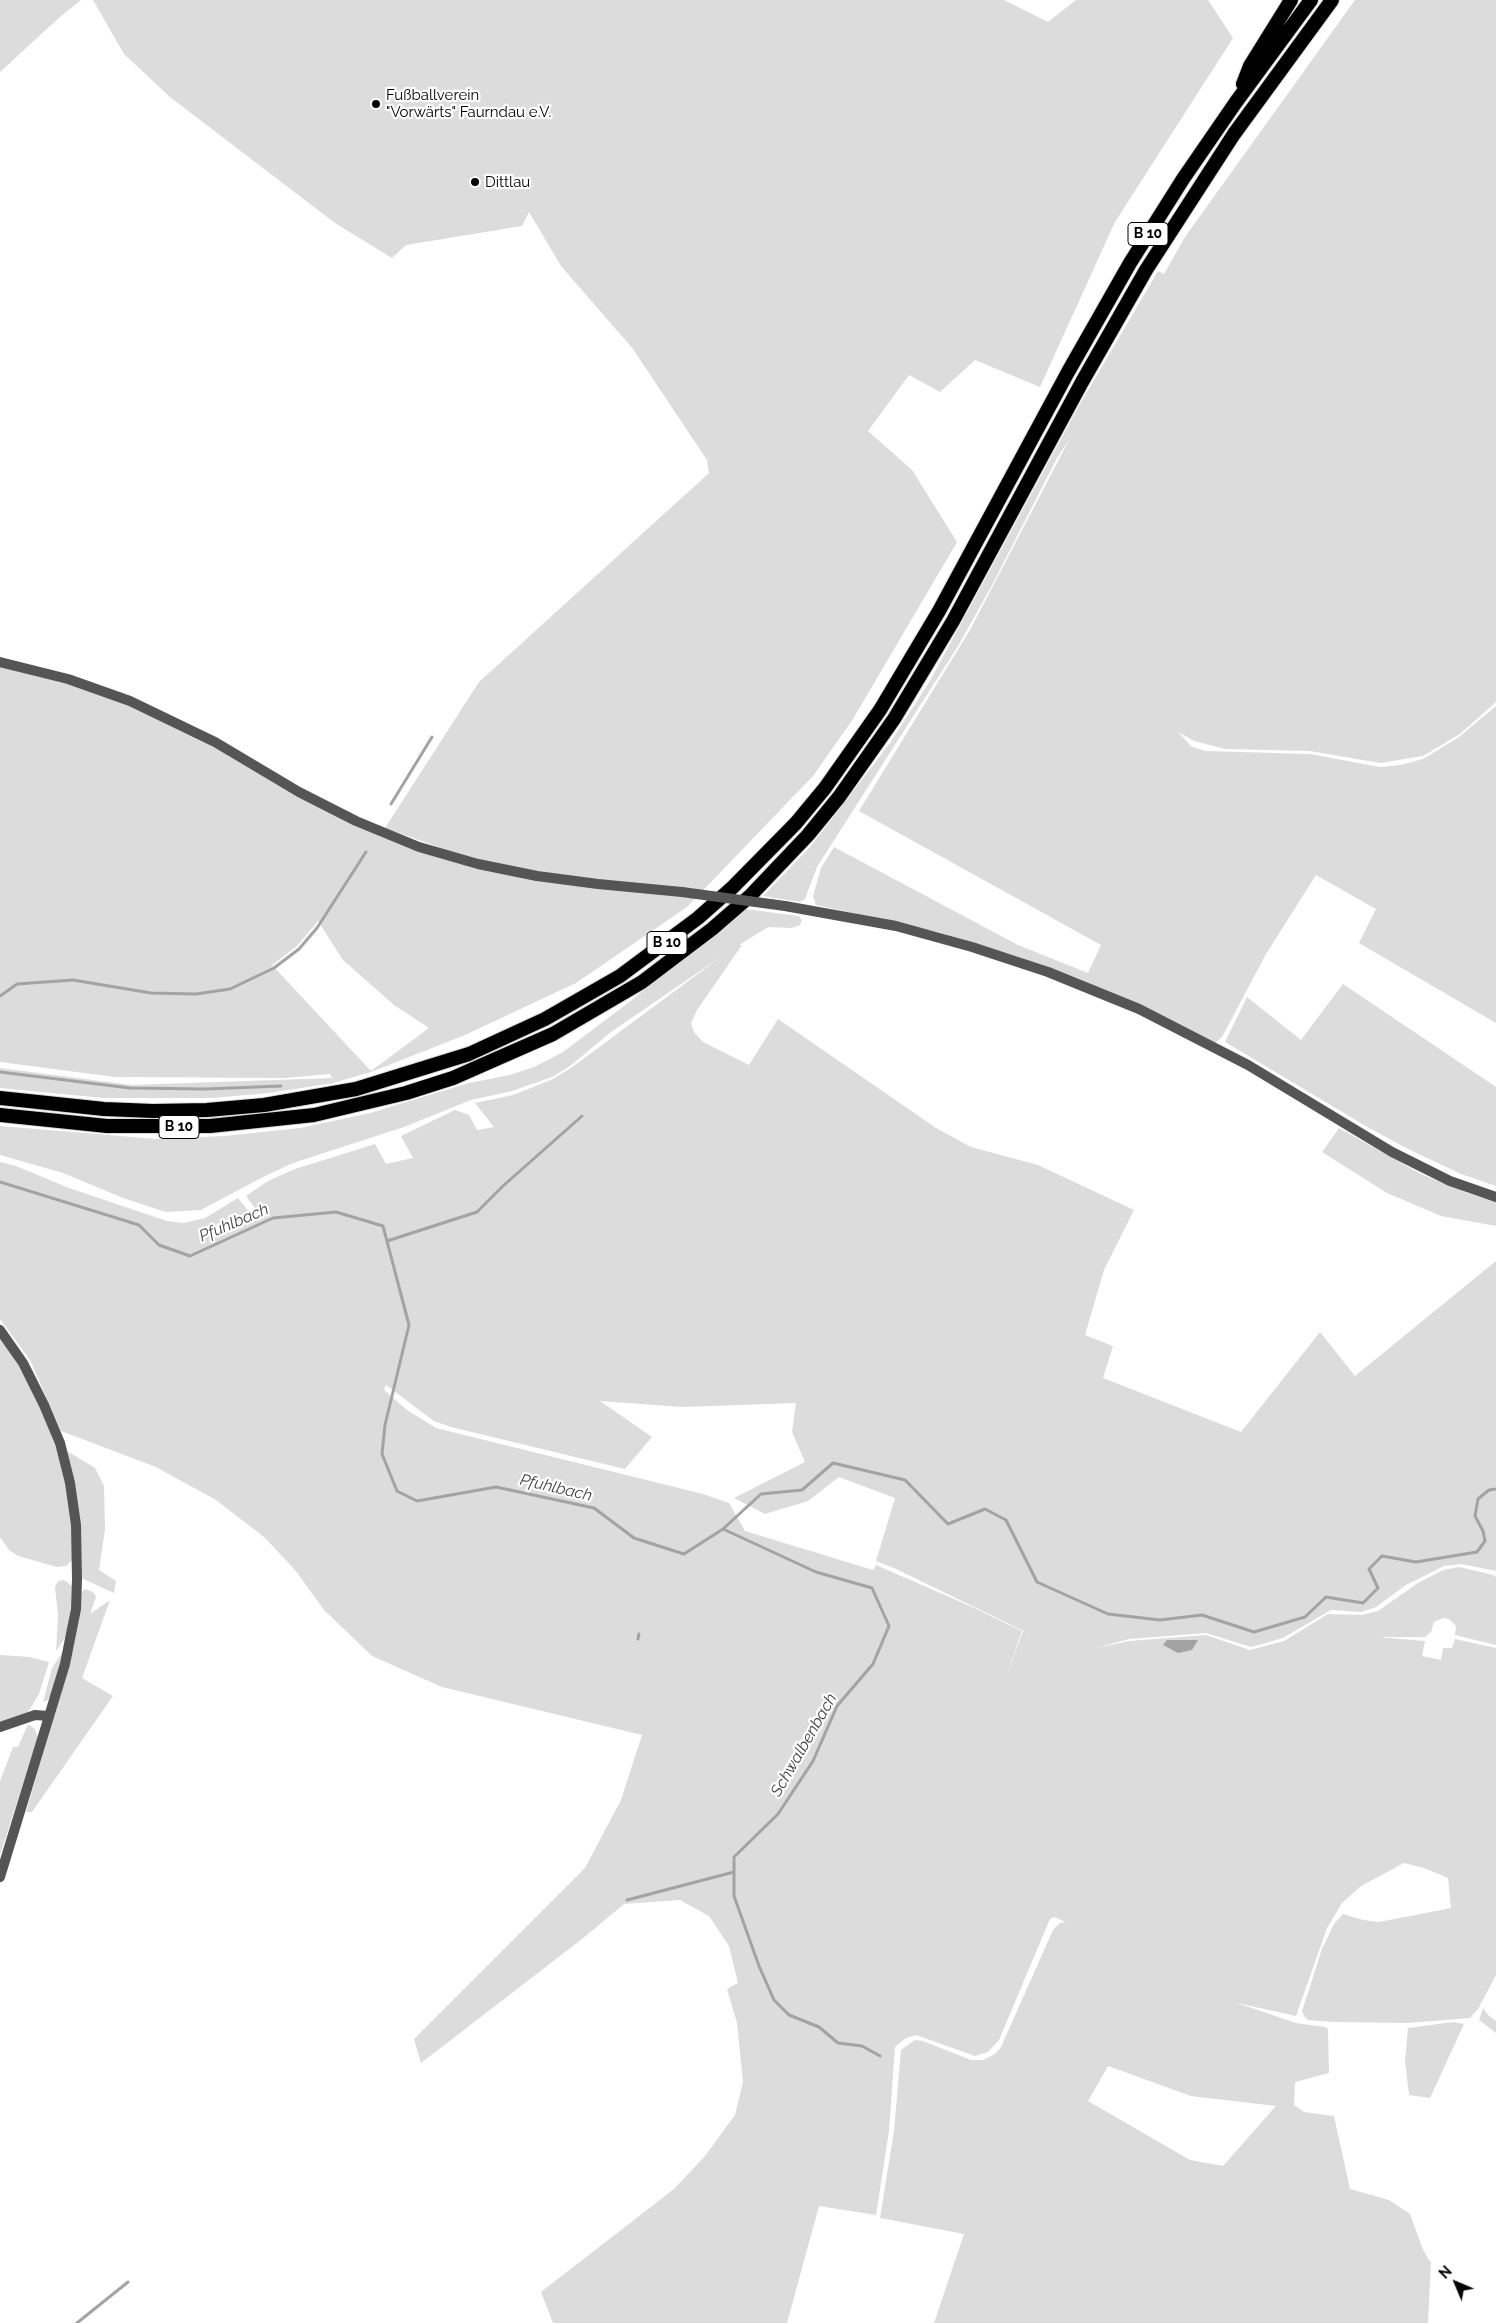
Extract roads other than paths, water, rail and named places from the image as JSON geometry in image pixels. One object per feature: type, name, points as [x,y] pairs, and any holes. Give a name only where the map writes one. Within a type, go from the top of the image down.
[{"type":"highway","name":"B 10","points":[[1236,102],[1250,66],[1291,0]]},
{"type":"highway","name":"B 10","points":[[0,1098],[104,1109],[198,1110],[264,1105],[356,1089],[469,1054],[545,1019],[620,976],[698,918],[733,887],[796,823],[825,788],[880,710],[939,611],[1068,372],[1130,263],[1183,179],[1310,0]]},
{"type":"highway","name":"B 10","points":[[0,1115],[107,1126],[210,1126],[314,1115],[406,1093],[454,1078],[553,1034],[642,982],[712,929],[750,896],[808,835],[839,797],[894,720],[953,621],[1078,390],[1151,262],[1234,134],[1332,0]]},
{"type":"street","points":[[0,662],[68,679],[130,701],[180,723],[299,792],[356,821],[419,846],[478,864],[537,876],[682,892],[785,906],[896,926],[972,947],[1048,972],[1139,1009],[1248,1065],[1392,1152],[1450,1181],[1496,1197]]},
{"type":"street","points":[[0,1330],[23,1363],[60,1443],[70,1483],[76,1526],[77,1579],[76,1609],[65,1664],[0,1877]]},
{"type":"street","points":[[0,1727],[34,1715],[49,1716]]},
{"type":"waterway","points":[[391,804],[432,737]]},
{"type":"waterway","points":[[0,996],[17,984],[73,980],[151,993],[196,994],[230,989],[274,968],[299,949],[317,928],[366,852]]},
{"type":"waterway","points":[[0,1072],[130,1088],[205,1089],[281,1086]]},
{"type":"waterway","points":[[387,1241],[477,1212],[503,1186],[582,1116]]},
{"type":"waterway","name":"Pfuhlbach","points":[[0,1182],[139,1225],[159,1245],[190,1256],[273,1218],[336,1212],[383,1226],[409,1325],[385,1425],[382,1454],[397,1491],[417,1501],[496,1487],[594,1508],[634,1538],[684,1554],[723,1529],[761,1494],[802,1490],[833,1463],[905,1480],[948,1524],[985,1509],[1006,1520],[1037,1582],[1108,1614],[1160,1620],[1202,1615],[1254,1632],[1305,1617],[1326,1597],[1363,1603],[1378,1588],[1369,1569],[1382,1556],[1416,1562],[1477,1552],[1485,1541],[1483,1531],[1475,1516],[1478,1499],[1489,1490],[1496,1489]]},
{"type":"waterway","name":"Schwalbenbach","points":[[723,1529],[816,1572],[872,1588],[889,1626],[873,1664],[837,1706],[813,1761],[778,1814],[734,1857],[734,1896],[759,1966],[774,2000],[789,2015],[819,2027],[838,2043],[862,2046],[880,2056]]},
{"type":"waterway","points":[[638,1639],[639,1634]]},
{"type":"waterway","points":[[627,1900],[734,1872]]},
{"type":"waterway","points":[[77,2323],[128,2282]]},
{"type":"place","name":"Fußballverein \"Vorwärts\" Faurndau e.V.","points":[[376,104]]},
{"type":"place","name":"Dittlau","points":[[475,182]]}]
